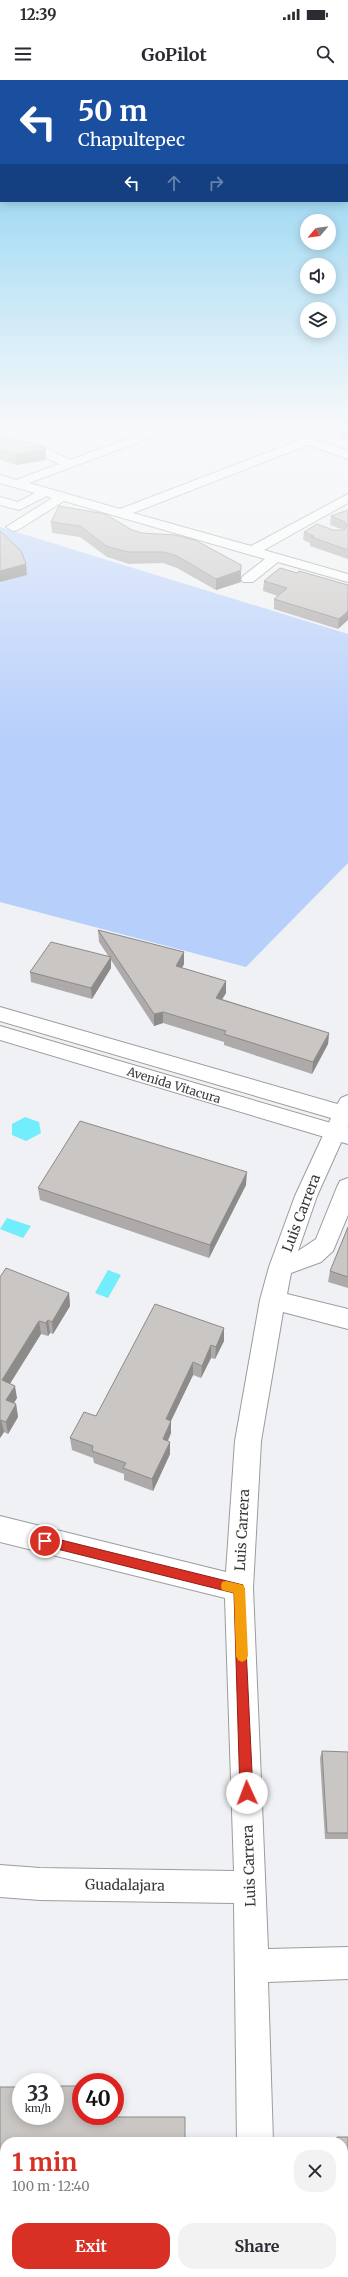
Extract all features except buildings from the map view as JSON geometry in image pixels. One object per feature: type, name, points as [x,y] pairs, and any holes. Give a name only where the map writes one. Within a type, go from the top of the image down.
[{"type":"street","points":[[175,530],[348,578]]},
{"type":"street","points":[[253,551],[289,530]]},
{"type":"street","points":[[248,579],[276,557]]},
{"type":"street","name":"Avenida Vitacura","points":[[0,1014],[344,1120]]},
{"type":"street","name":"Avenida Vitacura","points":[[0,1033],[344,1120]]},
{"type":"street","name":"Luis Carrera","points":[[255,2137],[250,1887],[239,1588],[248,1441],[272,1300],[281,1267],[306,1196],[344,1120]]},
{"type":"street","points":[[281,1267],[313,1254],[325,1245],[348,1187]]},
{"type":"street","points":[[272,1300],[348,1320]]},
{"type":"street","points":[[0,1530],[239,1588]]},
{"type":"street","name":"Guadalajara","points":[[0,1881],[40,1884],[250,1887]]},
{"type":"street","points":[[251,1964],[278,1966],[348,1963]]},
{"type":"shaded area","points":[[0,530],[8,530],[348,634],[348,863],[246,967],[0,902]]},
{"type":"shaded area","points":[[25,1117],[39,1122],[41,1133],[26,1141],[12,1135],[12,1124]]},
{"type":"shaded area","points":[[7,1218],[31,1226],[23,1238],[0,1229]]},
{"type":"shaded area","points":[[108,1270],[121,1275],[108,1298],[95,1293]]},
{"type":"slow traffic","points":[[226,1586],[239,1588],[242,1656]]},
{"type":"route","points":[[45,1541],[194,1579],[239,1588],[247,1793]]}]
